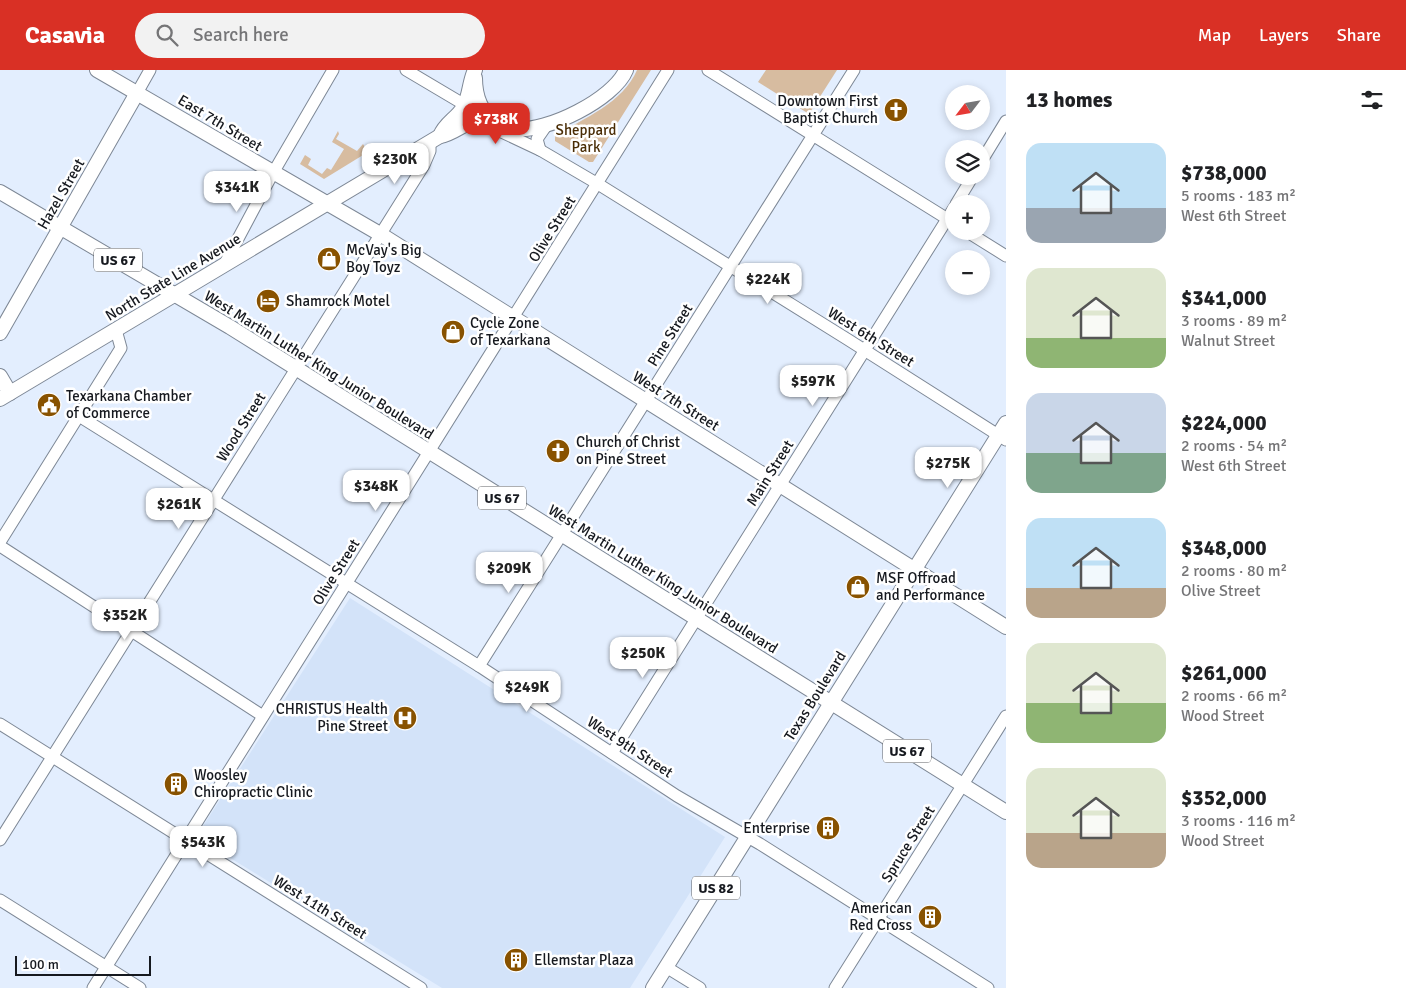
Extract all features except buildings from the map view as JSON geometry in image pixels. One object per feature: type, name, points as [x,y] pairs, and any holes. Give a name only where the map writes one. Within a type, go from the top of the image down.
[{"type":"main road","name":"East 7th Street","points":[[97,70],[327,203]]},
{"type":"main road","name":"North State Line Avenue","points":[[435,138],[446,124],[459,114],[465,104],[476,70]]},
{"type":"main road","points":[[476,70],[475,81],[479,100],[487,114],[495,122]]},
{"type":"main road","name":"North State Line Avenue","points":[[5,396],[435,138],[449,134],[481,119],[516,130],[546,126],[564,118],[613,89],[621,80],[626,70]]},
{"type":"main road","name":"Hazel Street","points":[[0,333],[137,93]]},
{"type":"main road","name":"US 67","points":[[0,192],[175,294]]},
{"type":"main road","name":"West 7th Street","points":[[327,203],[380,234],[1006,628]]},
{"type":"main road","name":"West Martin Luther King Junior Boulevard","points":[[175,294],[1006,812]]},
{"type":"main road","points":[[0,376],[5,396]]},
{"type":"main road","name":"Texas Boulevard","points":[[652,988],[829,703],[1002,438],[1006,423]]},
{"type":"street","name":"Hazel Street","points":[[137,93],[150,70]]},
{"type":"street","points":[[224,265],[273,173],[333,70]]},
{"type":"street","points":[[406,70],[465,104]]},
{"type":"street","name":"Olive Street","points":[[93,988],[668,70]]},
{"type":"street","points":[[708,70],[945,218]]},
{"type":"street","name":"Pine Street","points":[[479,666],[647,402],[854,70]]},
{"type":"street","points":[[990,147],[1006,121]]},
{"type":"street","name":"West 6th Street","points":[[469,123],[487,126],[532,149],[540,150],[598,184],[1002,438]]},
{"type":"street","points":[[540,150],[537,139],[546,126]]},
{"type":"street","name":"Wood Street","points":[[0,840],[424,165],[435,138]]},
{"type":"street","name":"Main Street","points":[[612,753],[864,350],[945,228]]},
{"type":"street","points":[[980,240],[1006,256]]},
{"type":"street","points":[[0,542],[121,348],[116,330]]},
{"type":"street","name":"West 9th Street","points":[[79,416],[479,666],[685,801],[747,837],[988,988]]},
{"type":"street","points":[[0,546],[263,716]]},
{"type":"street","name":"Spruce Street","points":[[835,988],[1006,716]]},
{"type":"street","name":"West 11th Street","points":[[0,724],[421,988]]},
{"type":"street","points":[[0,900],[140,988]]},
{"type":"street","points":[[666,967],[700,988]]},
{"type":"shaded area","name":"CHRISTUS Health Pine Street","points":[[350,598],[725,837],[630,988],[442,988],[196,837]]},
{"type":"green space","name":"Sheppard Park","points":[[637,70],[651,70],[593,162],[589,162],[555,141],[555,136],[613,101],[631,82]]},
{"type":"green space","points":[[766,70],[837,70],[809,114],[758,82]]},
{"type":"green space","points":[[338,131],[339,134],[336,139],[357,151],[363,144],[368,152],[324,179],[300,164],[305,155],[311,159],[308,165],[322,174],[327,168],[331,170],[344,149],[332,142]]},
{"type":"place","name":"Downtown First Baptist Church","points":[[896,110]]},
{"type":"place","name":"McVay's Big Boy Toyz","points":[[329,259]]},
{"type":"place","name":"Shamrock Motel","points":[[268,301]]},
{"type":"place","name":"Cycle Zone of Texarkana","points":[[453,332]]},
{"type":"place","name":"Texarkana Chamber of Commerce","points":[[49,405]]},
{"type":"place","name":"Church of Christ on Pine Street","points":[[558,451]]},
{"type":"place","name":"MSF Offroad and Performance","points":[[858,587]]},
{"type":"place","name":"CHRISTUS Health Pine Street","points":[[405,718]]},
{"type":"place","name":"Woosley Chiropractic Clinic","points":[[176,784]]},
{"type":"place","name":"Enterprise","points":[[828,828]]},
{"type":"place","name":"American Red Cross","points":[[930,917]]},
{"type":"place","name":"Ellemstar Plaza","points":[[516,960]]}]
